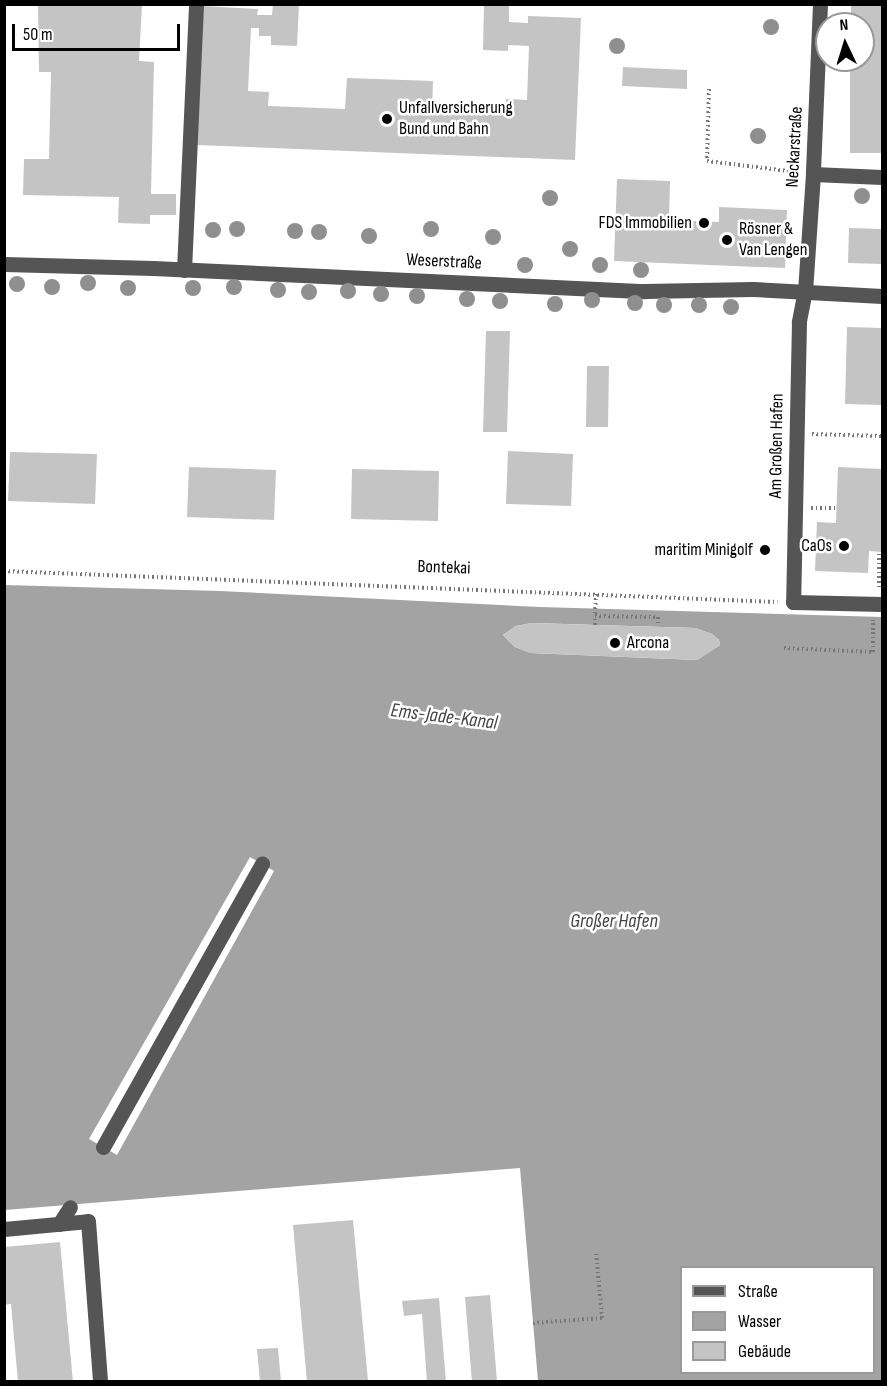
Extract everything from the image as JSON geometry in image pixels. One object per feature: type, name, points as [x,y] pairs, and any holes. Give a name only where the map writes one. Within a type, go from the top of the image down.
[{"type":"street","points":[[184,270],[195,4]]},
{"type":"street","name":"Neckarstraße","points":[[806,290],[820,4]]},
{"type":"street","points":[[813,174],[882,177]]},
{"type":"street","name":"Weserstraße","points":[[4,264],[644,291],[806,290],[882,296]]},
{"type":"street","name":"Am Großen Hafen","points":[[793,602],[800,322],[806,290]]},
{"type":"street","points":[[793,602],[878,604]]},
{"type":"street","points":[[103,1147],[262,864]]},
{"type":"street","points":[[58,1224],[70,1208]]},
{"type":"street","points":[[4,1229],[88,1221],[100,1382]]},
{"type":"path","points":[[709,89],[707,161],[813,174]]},
{"type":"path","points":[[797,434],[882,436]]},
{"type":"path","points":[[784,648],[873,652],[878,604],[879,552]]},
{"type":"path","name":"Bontekai","points":[[4,571],[793,602]]},
{"type":"path","points":[[595,624],[596,594]]},
{"type":"path","points":[[595,616],[658,617],[658,626]]},
{"type":"path","points":[[533,1323],[602,1318],[596,1251]]},
{"type":"water","name":"Großer Hafen","points":[[5,585],[220,591],[540,607],[882,617],[882,1381],[538,1381],[520,1168],[5,1210]],"holes":[[[532,623],[695,628],[712,634],[719,640],[720,645],[697,660],[531,653],[515,647],[503,635],[516,626]],[[250,857],[274,871],[117,1155],[89,1139]]]},
{"type":"building","points":[[38,4],[142,4],[139,61],[154,62],[151,194],[176,194],[176,215],[150,215],[150,224],[118,223],[119,197],[23,195],[24,159],[49,159],[51,72],[39,72]]},
{"type":"building","points":[[273,4],[299,4],[297,46],[271,45],[271,36],[259,36],[259,28],[251,28],[248,91],[269,92],[268,106],[345,109],[347,78],[433,81],[432,111],[506,114],[506,99],[527,100],[529,46],[508,45],[508,51],[483,50],[484,4],[509,4],[509,22],[528,23],[528,16],[581,18],[575,160],[197,145],[203,6],[258,9],[257,15],[272,15]]},
{"type":"building","points":[[851,4],[882,4],[882,153],[850,153],[850,72],[875,72],[875,12],[851,12]]},
{"type":"building","points":[[623,67],[687,70],[687,89],[622,86]]},
{"type":"building","points":[[617,179],[670,181],[669,220],[719,222],[719,207],[787,210],[785,268],[614,261]]},
{"type":"building","points":[[849,228],[882,229],[882,264],[848,263]]},
{"type":"building","points":[[847,327],[882,328],[882,405],[845,404]]},
{"type":"building","points":[[486,331],[510,331],[507,432],[483,432]]},
{"type":"building","points":[[587,366],[609,366],[608,427],[586,427]]},
{"type":"building","points":[[508,451],[573,454],[571,506],[506,504]]},
{"type":"building","points":[[10,452],[97,454],[95,504],[8,501]]},
{"type":"building","points":[[189,467],[276,470],[274,520],[187,517]]},
{"type":"building","points":[[838,467],[882,469],[882,552],[869,551],[868,573],[815,571],[817,522],[836,523]]},
{"type":"building","points":[[352,469],[439,471],[438,521],[351,519]]},
{"type":"building","name":"Arcona","points":[[532,623],[695,628],[712,634],[719,640],[720,645],[697,660],[530,653],[515,647],[503,635],[516,626]]},
{"type":"building","points":[[353,1220],[368,1381],[307,1382],[293,1225]]},
{"type":"building","points":[[60,1242],[73,1382],[18,1382],[11,1304],[4,1305],[4,1247]]},
{"type":"building","points":[[490,1295],[497,1382],[472,1382],[465,1297]]},
{"type":"building","points":[[439,1298],[446,1382],[427,1382],[422,1314],[404,1316],[402,1301]]},
{"type":"building","points":[[278,1348],[281,1382],[260,1382],[257,1349]]},
{"type":"place","name":"Unfallversicherung Bund und Bahn","points":[[387,119]]},
{"type":"place","name":"FDS Immobilien","points":[[704,223]]},
{"type":"place","name":"Rösner & Van Lengen","points":[[727,240]]},
{"type":"place","name":"CaOs","points":[[844,546]]},
{"type":"place","name":"maritim Minigolf","points":[[765,550]]},
{"type":"place","name":"Arcona","points":[[615,643]]},
{"type":"water label","name":"Ems-Jade-Kanal","points":[[444,717]]}]
